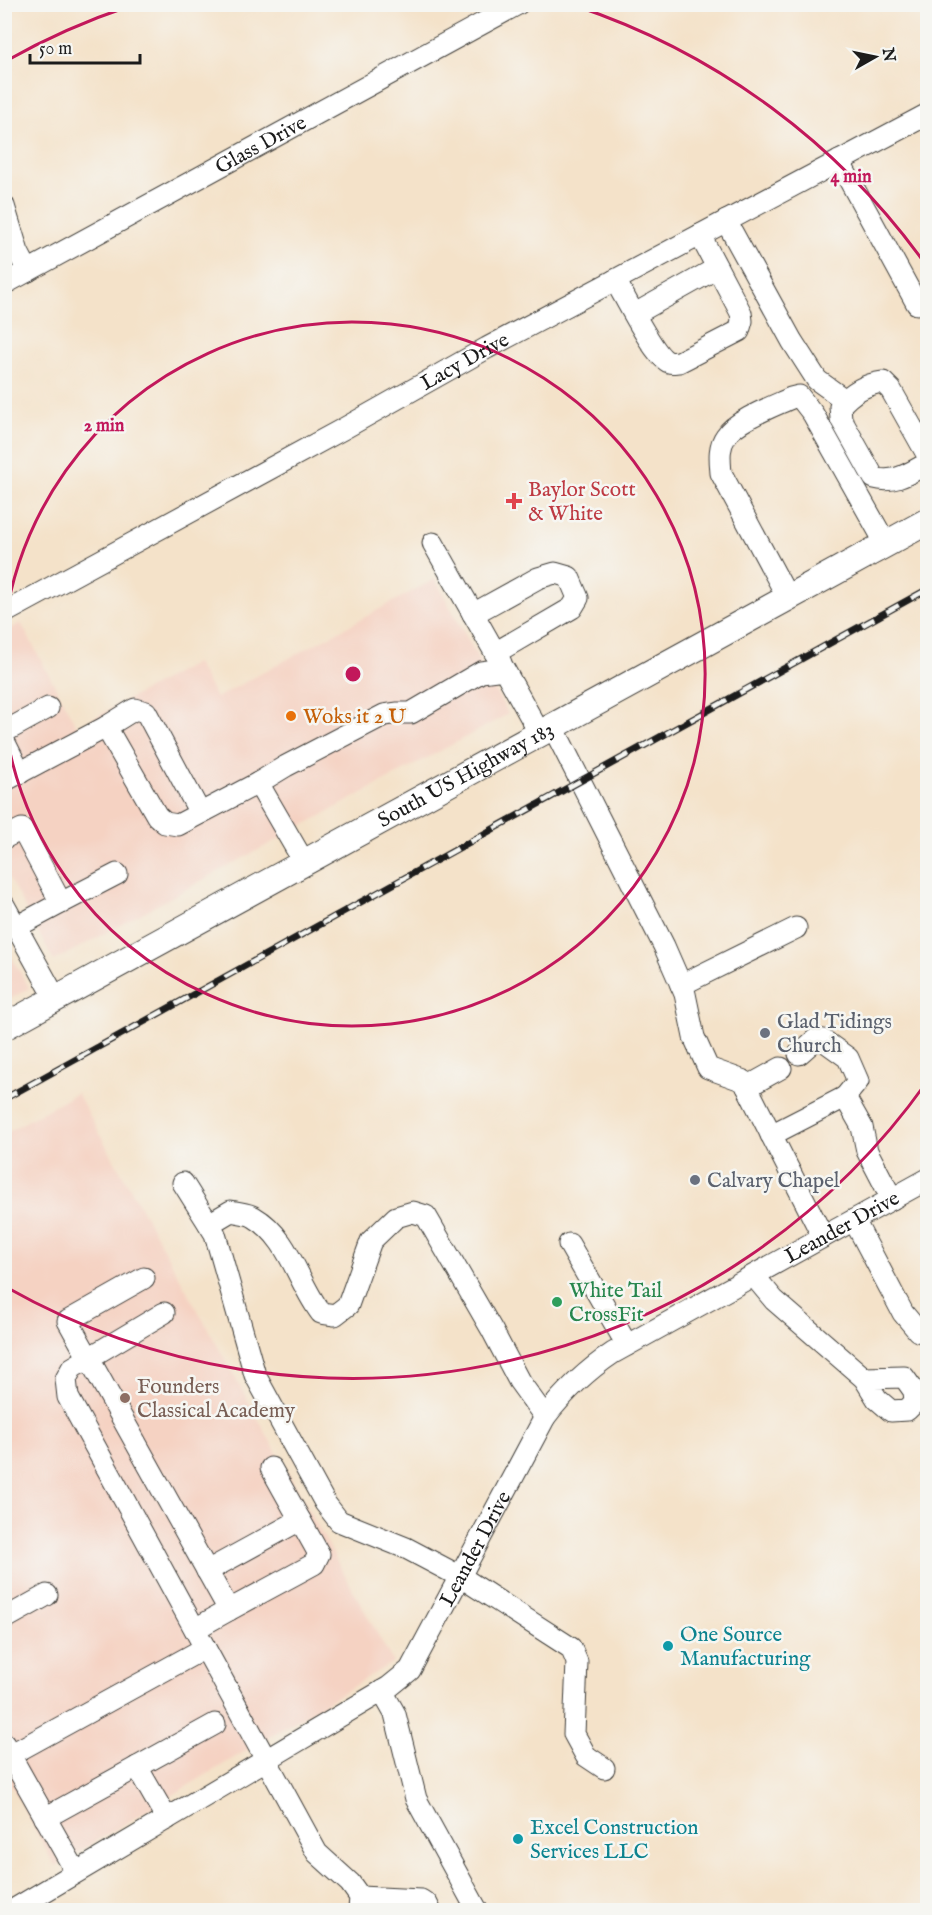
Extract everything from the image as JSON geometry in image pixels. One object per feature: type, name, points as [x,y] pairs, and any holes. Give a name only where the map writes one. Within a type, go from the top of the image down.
[{"type":"main road","name":"South US Highway 183","points":[[4,1027],[927,521]]},
{"type":"street","name":"Glass Drive","points":[[4,284],[518,4]]},
{"type":"street","name":"Lacy Drive","points":[[4,613],[487,348],[927,114]]},
{"type":"street","points":[[839,161],[917,304]]},
{"type":"street","points":[[4,206],[18,252],[28,271]]},
{"type":"street","points":[[726,221],[792,340],[817,380],[845,400]]},
{"type":"street","points":[[615,280],[663,358],[671,363],[679,362],[739,331],[742,321],[741,313],[700,235]]},
{"type":"street","points":[[634,314],[717,268]]},
{"type":"street","points":[[927,456],[891,390],[883,382],[873,383],[849,395],[840,406],[841,419],[874,478],[885,481],[897,479],[927,463]]},
{"type":"street","points":[[788,598],[721,472],[719,454],[726,435],[738,425],[799,396],[813,414],[886,544]]},
{"type":"street","points":[[433,543],[500,661],[546,730],[664,945],[685,994],[694,1037],[708,1068],[744,1081],[823,1237]]},
{"type":"street","points":[[106,727],[157,816],[165,823],[178,825],[384,716],[398,712],[411,713],[500,661],[572,608],[578,598],[569,577],[555,573],[538,578],[473,614]]},
{"type":"street","points":[[4,732],[48,708]]},
{"type":"street","points":[[4,741],[12,777],[135,710],[146,712],[200,813]]},
{"type":"street","points":[[258,783],[305,864]]},
{"type":"street","points":[[4,838],[22,829],[61,903]]},
{"type":"street","points":[[16,927],[117,874]]},
{"type":"street","points":[[4,905],[56,999]]},
{"type":"street","points":[[681,985],[796,928]]},
{"type":"street","points":[[771,1135],[845,1097],[858,1081],[848,1058],[823,1040],[816,1039],[799,1054]]},
{"type":"street","points":[[747,1087],[781,1068]]},
{"type":"street","points":[[845,1097],[862,1127],[867,1151],[892,1199]]},
{"type":"street","name":"Leander Drive","points":[[13,1911],[382,1691],[410,1670],[545,1417],[583,1375],[627,1345],[927,1179]]},
{"type":"street","points":[[183,1183],[215,1234],[255,1375],[325,1503],[339,1521],[406,1548],[461,1577],[571,1648],[577,1662],[574,1734],[586,1756],[604,1768]]},
{"type":"street","points":[[209,1224],[231,1211],[253,1216],[272,1232],[290,1257],[311,1300],[321,1313],[335,1315],[348,1305],[371,1241],[396,1217],[413,1212],[426,1216],[519,1381],[545,1417]]},
{"type":"street","points":[[854,1220],[907,1318],[918,1331],[927,1334]]},
{"type":"street","points":[[570,1244],[627,1345]]},
{"type":"street","points":[[754,1276],[774,1300],[864,1378]]},
{"type":"street","points":[[144,1278],[68,1321],[229,1610]]},
{"type":"street","points":[[164,1313],[72,1368],[66,1379],[68,1397],[317,1853],[350,1883],[359,1904],[421,1900],[427,1904],[430,1911]]},
{"type":"street","points":[[195,1629],[314,1564],[319,1554],[272,1467]]},
{"type":"street","points":[[207,1571],[300,1520]]},
{"type":"street","points":[[4,1619],[47,1595]]},
{"type":"street","points":[[76,1872],[8,1749],[205,1648]]},
{"type":"street","points":[[382,1691],[395,1714],[416,1799],[477,1911]]},
{"type":"street","points":[[45,1818],[215,1724]]},
{"type":"street","points":[[137,1767],[167,1819]]},
{"type":"shaded area","points":[[435,579],[508,714],[54,961],[5,871],[4,632],[21,623],[77,727],[196,663],[216,698]]},
{"type":"shaded area","points":[[4,944],[29,988],[5,1002],[4,1002]]},
{"type":"shaded area","name":"Founders Classical Academy","points":[[77,1093],[393,1662],[55,1866],[5,1774],[4,1134]]},
{"type":"railway","points":[[4,1099],[928,589]]},
{"type":"place","name":"Baylor Scott & White","points":[[514,501]]},
{"type":"place","name":"Woks it 2 U","points":[[291,716]]},
{"type":"place","name":"Glad Tidings Church","points":[[765,1033]]},
{"type":"place","name":"Calvary Chapel","points":[[695,1180]]},
{"type":"place","name":"White Tail CrossFit","points":[[557,1302]]},
{"type":"place","name":"Founders Classical Academy","points":[[125,1398]]},
{"type":"place","name":"One Source Manufacturing","points":[[668,1646]]},
{"type":"place","name":"Excel Construction Services LLC","points":[[518,1839]]}]
